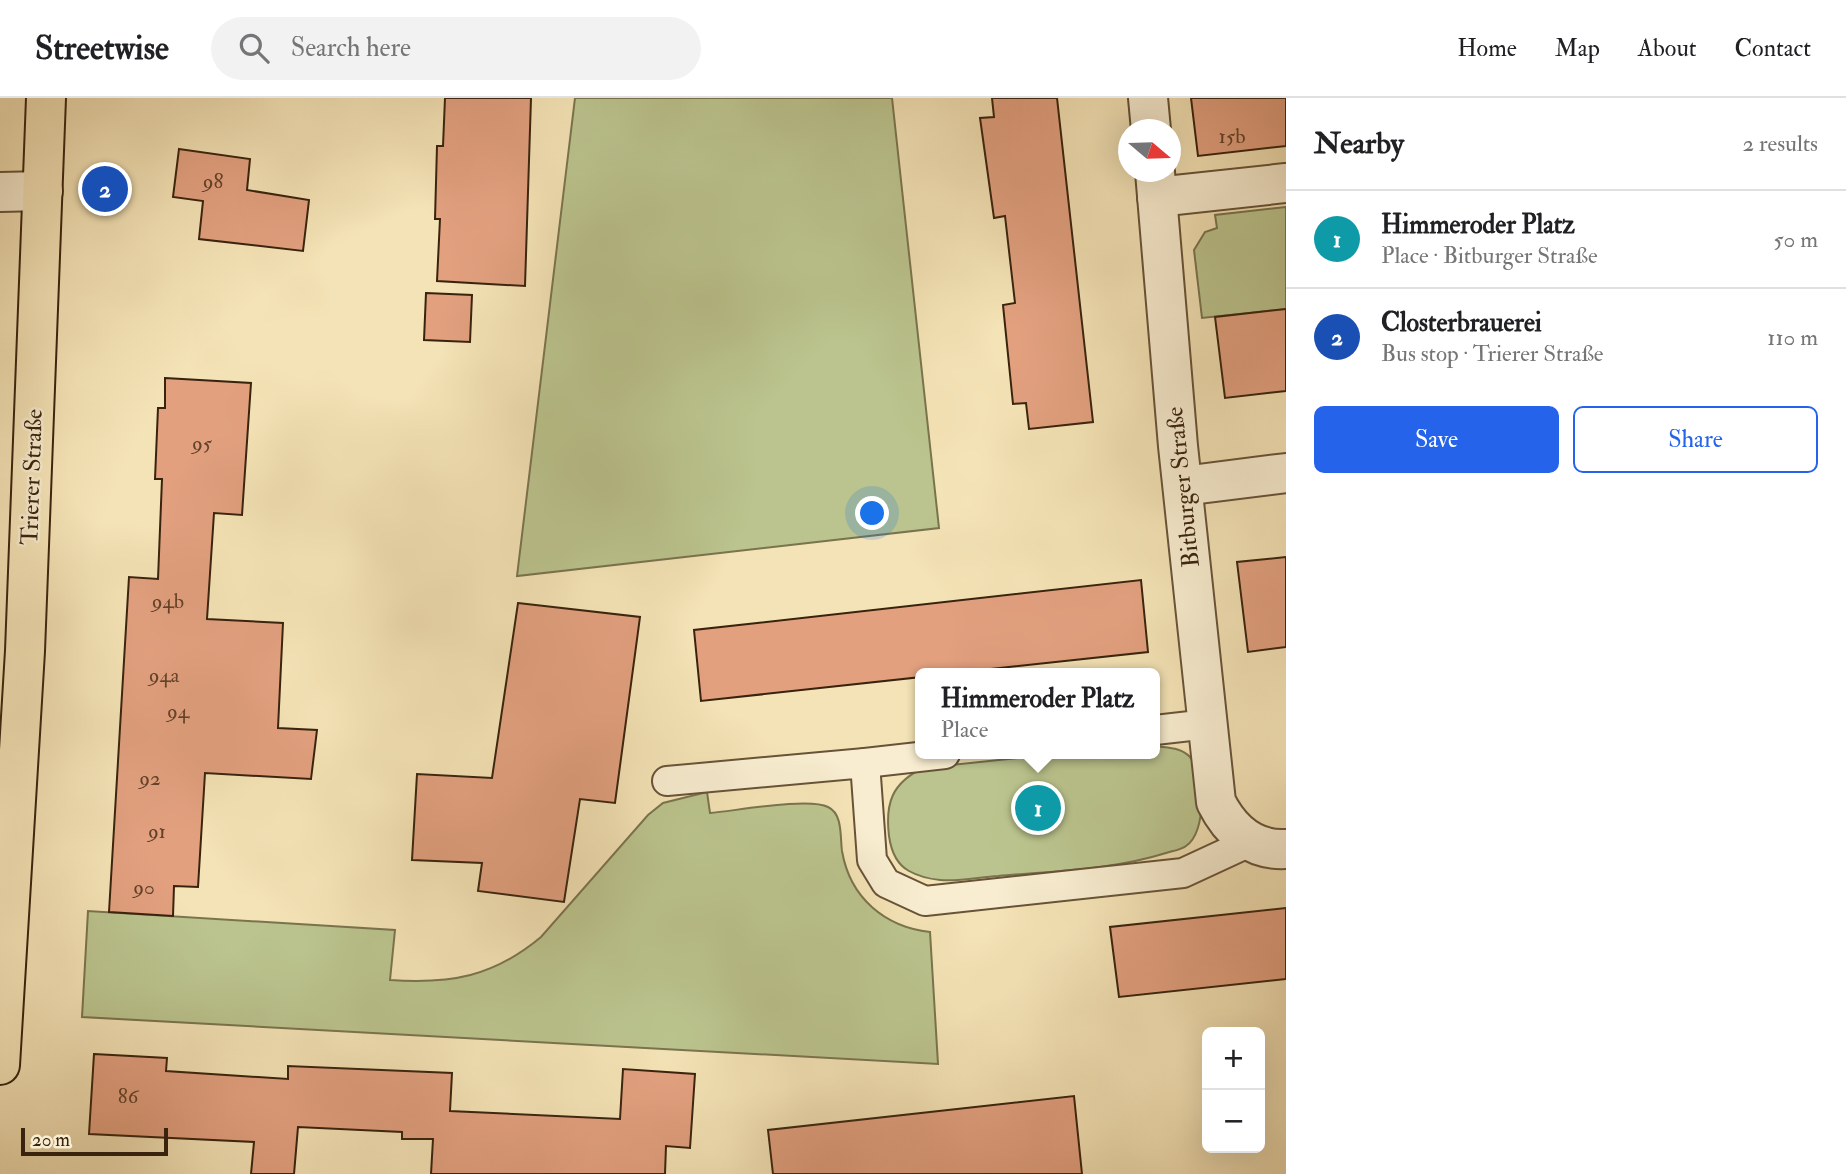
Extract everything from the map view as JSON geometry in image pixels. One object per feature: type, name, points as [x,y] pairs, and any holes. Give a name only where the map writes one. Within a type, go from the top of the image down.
[{"type":"main road","name":"Trierer Straße","points":[[0,1065],[25,652],[46,98]]},
{"type":"street","points":[[1148,98],[1150,119]]},
{"type":"street","points":[[1156,184],[1286,183]]},
{"type":"street","name":"Bitburger Straße","points":[[1156,184],[1183,486],[1216,802],[1227,824],[1268,845]]},
{"type":"street","points":[[0,192],[43,191]]},
{"type":"street","points":[[1183,486],[1286,473]]},
{"type":"lane","points":[[1160,729],[1208,724]]},
{"type":"lane","points":[[667,781],[915,757]]},
{"type":"lane","points":[[865,763],[872,860],[886,883],[925,901],[1183,873],[1268,845]]},
{"type":"green space","points":[[575,98],[892,98],[939,528],[517,576]]},
{"type":"green space","points":[[1286,207],[1286,309],[1202,318],[1194,250],[1205,232],[1217,228],[1215,215]]},
{"type":"green space","points":[[1160,747],[1174,748],[1190,757],[1199,777],[1202,803],[1198,829],[1193,839],[1182,848],[1125,863],[962,880],[928,878],[909,871],[897,861],[888,824],[890,804],[898,787],[923,768],[1008,759],[1160,759]]},
{"type":"green space","points":[[707,792],[710,813],[805,803],[818,804],[833,810],[841,833],[846,868],[861,896],[884,917],[898,924],[930,932],[938,1064],[82,1017],[88,911],[395,930],[390,980],[452,979],[506,961],[541,937],[648,815],[663,803]]},
{"type":"building","points":[[445,98],[531,98],[525,286],[437,281],[440,219],[435,219],[437,146],[443,146]]},
{"type":"building","points":[[992,98],[1057,98],[1093,422],[1029,429],[1026,403],[1013,404],[1003,305],[1015,303],[1005,216],[994,218],[980,118],[994,117]]},
{"type":"building","points":[[1191,98],[1286,98],[1286,146],[1198,156]]},
{"type":"building","points":[[179,149],[250,159],[247,190],[309,200],[303,251],[199,239],[203,201],[173,197]]},
{"type":"building","points":[[426,293],[472,295],[470,342],[424,340]]},
{"type":"building","points":[[1286,309],[1286,391],[1225,398],[1215,317]]},
{"type":"building","points":[[165,378],[251,383],[242,515],[214,513],[207,619],[283,623],[278,728],[317,730],[311,779],[205,773],[198,887],[174,886],[173,916],[109,912],[129,577],[158,579],[162,479],[155,479],[158,408],[165,408]]},
{"type":"building","points":[[1286,557],[1286,647],[1248,652],[1237,562]]},
{"type":"building","points":[[1141,580],[1148,652],[1000,668],[915,668],[915,678],[701,701],[694,630]]},
{"type":"building","points":[[518,603],[640,617],[615,803],[580,799],[564,902],[478,891],[482,863],[412,860],[417,774],[492,778]]},
{"type":"building","points":[[1286,908],[1286,979],[1119,997],[1110,927]]},
{"type":"building","points":[[94,1054],[167,1058],[166,1071],[288,1079],[288,1066],[452,1073],[450,1111],[620,1119],[623,1069],[695,1074],[690,1148],[666,1146],[665,1174],[431,1174],[433,1139],[402,1139],[402,1132],[298,1127],[294,1174],[251,1174],[254,1142],[89,1134]]},
{"type":"building","points":[[1074,1096],[1082,1174],[773,1174],[768,1130]]},
{"type":"place","name":"Closterbrauerei","points":[[105,189]]},
{"type":"place","name":"Himmeroder Platz","points":[[1038,808]]}]
